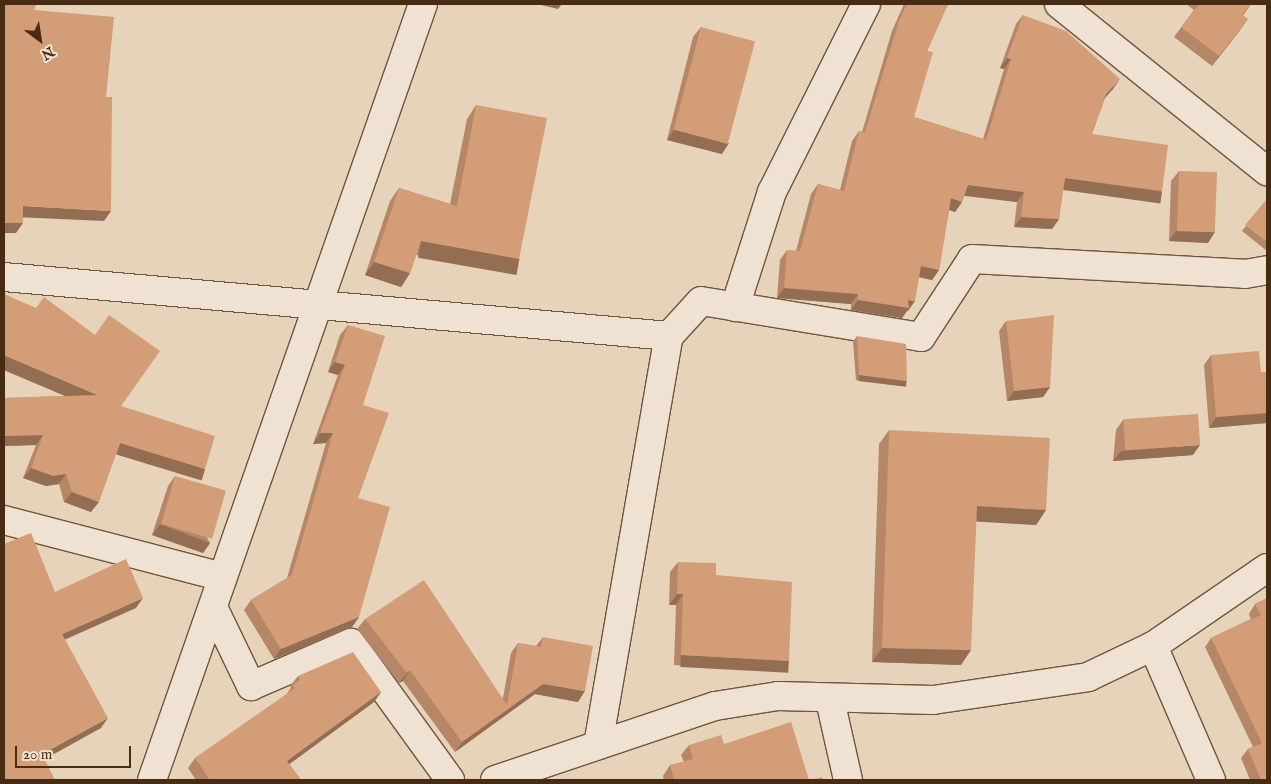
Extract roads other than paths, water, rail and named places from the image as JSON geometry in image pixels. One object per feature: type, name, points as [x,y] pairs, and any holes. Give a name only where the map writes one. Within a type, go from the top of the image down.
[{"type":"street","points":[[152,780],[423,4]]},
{"type":"street","points":[[735,307],[772,192],[866,4]]},
{"type":"street","points":[[1059,4],[1267,171]]},
{"type":"street","points":[[598,745],[669,336],[701,301],[921,337],[972,260],[1245,274],[1267,270]]},
{"type":"street","points":[[4,277],[669,336]]},
{"type":"street","points":[[4,520],[223,577]]},
{"type":"street","points":[[495,780],[715,706],[778,696],[830,700],[933,700],[1088,677],[1153,646],[1267,568]]},
{"type":"street","points":[[213,607],[251,686],[351,643],[450,780]]},
{"type":"street","points":[[1153,646],[1211,780]]},
{"type":"street","points":[[830,700],[848,780]]}]
